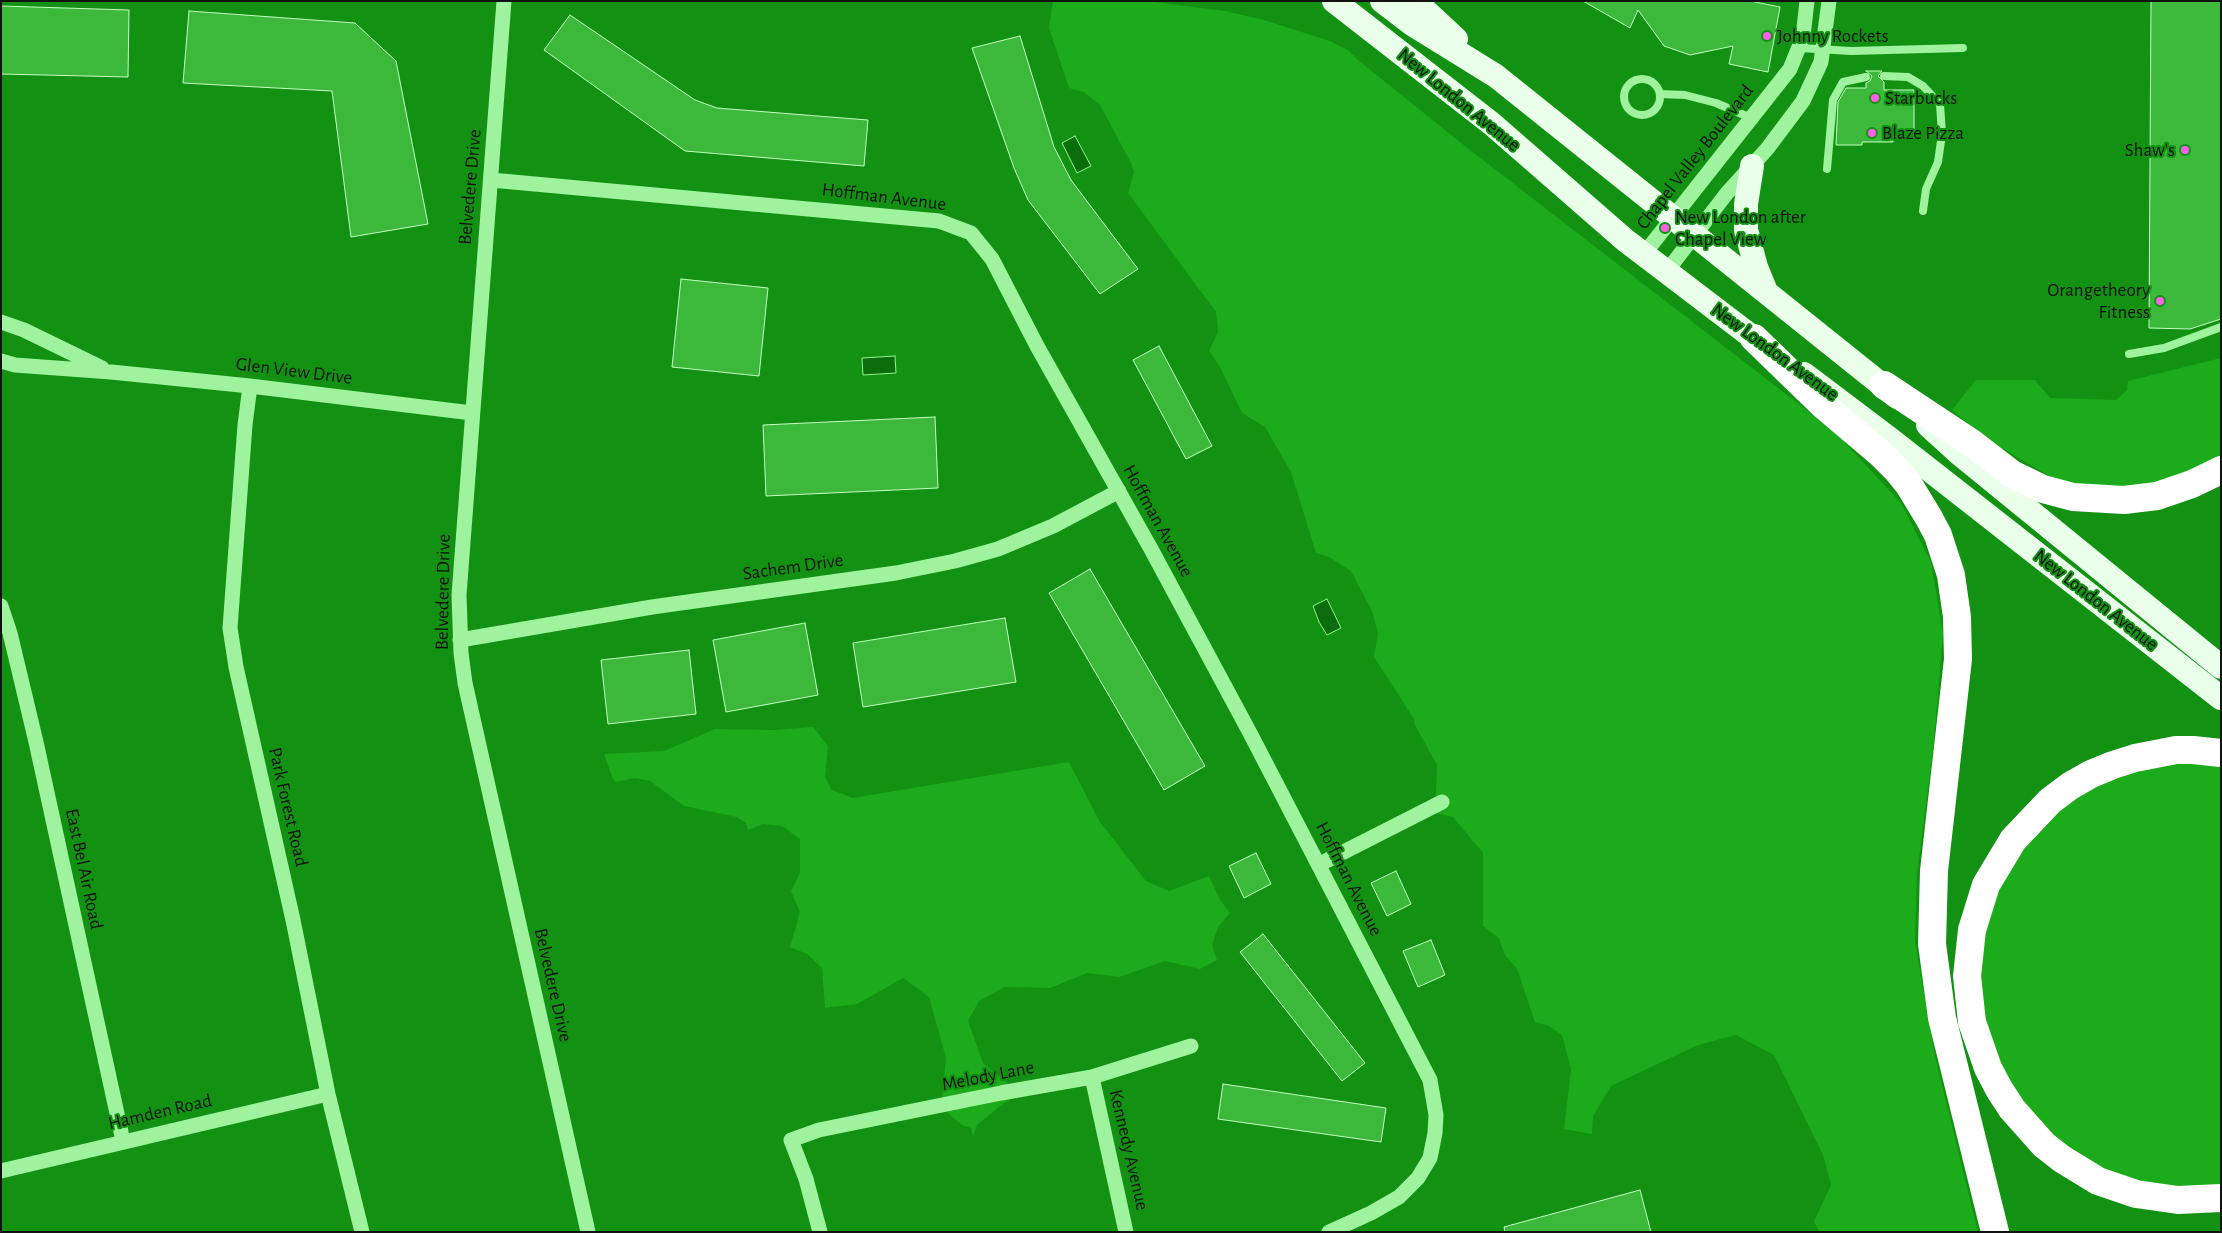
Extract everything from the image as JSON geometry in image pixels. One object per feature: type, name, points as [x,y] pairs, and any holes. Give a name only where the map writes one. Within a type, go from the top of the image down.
[{"type":"highway","points":[[1754,338],[1822,404],[1897,470],[1909,485],[1938,535],[1951,575],[1957,617],[1958,659],[1934,871],[1932,944],[1942,1018],[1995,1232]]},
{"type":"highway","points":[[1884,385],[1973,444],[2012,474],[2043,489],[2073,497],[2124,500],[2157,496],[2192,484],[2221,470]]},
{"type":"highway","points":[[2221,753],[2176,750],[2136,758],[2112,765],[2092,774],[2070,786],[2050,801],[2013,840],[1986,885],[1972,930],[1967,976],[1972,1022],[1988,1068],[2012,1109],[2044,1145],[2062,1159],[2098,1181],[2136,1194],[2178,1200],[2221,1198]]},
{"type":"main road","name":"New London Avenue","points":[[1334,1],[1492,124],[1644,254],[1754,338],[1838,398],[2221,698]]},
{"type":"main road","name":"New London Avenue","points":[[1382,1],[1412,24],[1496,76],[1766,290],[1884,385],[1961,455],[2221,667]]},
{"type":"main road","points":[[1415,1],[1496,76]]},
{"type":"main road","points":[[1752,166],[1746,204],[1746,230],[1756,268],[1766,290]]},
{"type":"street","name":"Belvedere Drive","points":[[504,1],[459,595],[460,640],[465,683],[588,1232]]},
{"type":"street","name":"Chapel Valley Boulevard","points":[[1644,254],[1782,80],[1800,48],[1807,1]]},
{"type":"street","points":[[1667,271],[1727,193],[1752,166],[1803,101],[1818,72],[1824,49],[1829,1]]},
{"type":"street","name":"Hoffman Avenue","points":[[491,180],[940,221],[971,233],[992,259],[1037,346],[1156,557],[1320,864],[1430,1080],[1436,1115],[1435,1133],[1430,1158],[1418,1178],[1399,1197],[1371,1213],[1329,1232]]},
{"type":"street","name":"Glen View Drive","points":[[1,322],[24,330],[111,372]]},
{"type":"street","name":"Glen View Drive","points":[[1,361],[15,365],[111,372],[250,386],[472,413]]},
{"type":"street","name":"Park Forest Road","points":[[250,386],[245,425],[230,628],[236,667],[293,920],[328,1094],[362,1232]]},
{"type":"street","name":"Sachem Drive","points":[[460,640],[652,607],[896,573],[955,561],[998,549],[1053,526],[1118,491]]},
{"type":"street","name":"East Bel Air Road","points":[[1,606],[10,633],[36,742],[123,1141]]},
{"type":"street","points":[[1320,864],[1442,802]]},
{"type":"street","name":"Melody Lane","points":[[820,1232],[806,1179],[791,1140],[828,1128],[1001,1093],[1092,1078],[1191,1046]]},
{"type":"street","name":"Kennedy Avenue","points":[[1092,1078],[1126,1232]]},
{"type":"street","name":"Hamden Road","points":[[1,1171],[328,1094]]},
{"type":"lane","points":[[1800,48],[1851,51],[1963,48]]},
{"type":"lane","points":[[1827,169],[1833,100],[1844,82],[1866,76]]},
{"type":"lane","points":[[1884,76],[1908,76],[1923,86],[1940,104],[1942,134],[1938,162],[1926,189],[1923,211]]},
{"type":"lane","points":[[1640,79],[1651,81],[1656,85],[1660,94],[1657,106],[1649,113],[1643,114],[1632,111],[1624,99],[1629,85],[1640,79]]},
{"type":"lane","points":[[1660,94],[1686,96],[1716,103],[1751,118]]},
{"type":"lane","points":[[2129,354],[2164,348],[2221,327]]},
{"type":"shaded area","points":[[1053,1],[1147,1],[1225,11],[1264,20],[1330,41],[1349,51],[1470,150],[1835,432],[1901,503],[1931,562],[1943,633],[1934,742],[1917,874],[1915,941],[1935,1056],[1978,1232],[1819,1232],[1814,1221],[1831,1185],[1823,1155],[1774,1055],[1736,1035],[1698,1045],[1611,1086],[1593,1116],[1592,1134],[1564,1129],[1571,1069],[1562,1035],[1549,1026],[1535,1022],[1517,969],[1505,955],[1499,938],[1483,926],[1483,853],[1453,817],[1435,813],[1437,765],[1415,725],[1414,719],[1374,657],[1378,633],[1372,611],[1351,571],[1329,557],[1316,553],[1291,472],[1265,427],[1242,413],[1220,367],[1209,351],[1218,332],[1216,312],[1128,193],[1134,172],[1100,105],[1084,92],[1069,88],[1049,28]]},
{"type":"shaded area","points":[[1075,136],[1091,166],[1077,173],[1062,143]]},
{"type":"shaded area","points":[[895,356],[896,373],[863,375],[862,358]]},
{"type":"shaded area","points":[[2221,358],[2221,471],[2201,482],[2073,490],[1985,438],[1952,410],[1976,380],[2035,380],[2050,398],[2116,400],[2127,390],[2128,381]]},
{"type":"shaded area","points":[[1327,599],[1341,628],[1327,635],[1319,622],[1313,606]]},
{"type":"shaded area","points":[[813,727],[828,746],[825,777],[832,790],[853,798],[1069,762],[1100,822],[1146,881],[1169,891],[1209,876],[1220,900],[1230,913],[1218,927],[1212,945],[1217,960],[1200,969],[1165,961],[1119,977],[1087,973],[1050,988],[1005,987],[979,1001],[968,1021],[983,1063],[1021,1094],[1004,1103],[977,1125],[973,1137],[971,1128],[962,1125],[941,1107],[946,1058],[929,997],[903,978],[857,1004],[825,1008],[822,968],[807,954],[790,947],[800,912],[791,891],[800,873],[800,839],[782,826],[763,824],[748,830],[746,823],[737,817],[684,806],[650,781],[635,778],[616,782],[613,779],[604,754],[664,751],[715,729],[774,730]]},
{"type":"shaded area","points":[[2221,753],[2221,1197],[2082,1169],[2014,1107],[1975,1010],[1988,887],[1995,872],[2102,770]]},
{"type":"building","points":[[1583,1],[1750,1],[1780,7],[1768,72],[1729,64],[1733,46],[1690,55],[1664,46],[1638,10],[1630,28]]},
{"type":"building","name":"Shaw's","points":[[2151,1],[2221,1],[2221,319],[2190,329],[2149,328]]},
{"type":"building","points":[[1,6],[129,10],[128,77],[1,74]]},
{"type":"building","points":[[189,11],[355,23],[396,61],[428,224],[351,237],[332,91],[183,83]]},
{"type":"building","points":[[570,15],[695,100],[717,108],[868,120],[864,166],[685,151],[544,50]]},
{"type":"building","points":[[1020,36],[1054,147],[1071,180],[1138,269],[1100,294],[1028,200],[1014,168],[972,48]]},
{"type":"building","points":[[1866,71],[1882,71],[1878,76],[1884,82],[1884,90],[1914,90],[1914,137],[1893,137],[1893,142],[1862,142],[1862,145],[1836,145],[1838,102],[1846,88],[1866,88],[1866,83],[1870,81],[1872,76]]},
{"type":"building","points":[[681,279],[768,288],[759,376],[672,367]]},
{"type":"building","points":[[1159,346],[1212,446],[1186,459],[1133,360]]},
{"type":"building","points":[[935,417],[938,488],[766,496],[763,425]]},
{"type":"building","points":[[1090,569],[1205,766],[1164,790],[1049,593]]},
{"type":"building","points":[[1005,618],[1016,682],[863,707],[853,643]]},
{"type":"building","points":[[805,623],[818,695],[726,712],[713,640]]},
{"type":"building","points":[[689,650],[696,714],[608,724],[601,660]]},
{"type":"building","points":[[1256,853],[1271,884],[1244,898],[1229,866]]},
{"type":"building","points":[[1396,871],[1411,904],[1387,916],[1371,883]]},
{"type":"building","points":[[1263,934],[1365,1063],[1342,1081],[1240,952]]},
{"type":"building","points":[[1431,940],[1445,975],[1418,987],[1403,951]]},
{"type":"building","points":[[1223,1084],[1386,1108],[1381,1142],[1218,1119]]},
{"type":"building","points":[[1640,1190],[1651,1232],[1505,1232],[1504,1227]]},
{"type":"place","name":"Johnny Rockets","points":[[1767,36]]},
{"type":"place","name":"Starbucks","points":[[1875,98]]},
{"type":"place","name":"Blaze Pizza","points":[[1872,133]]},
{"type":"place","name":"Shaw's","points":[[2185,150]]},
{"type":"place","name":"New London after Chapel View","points":[[1665,228]]},
{"type":"place","name":"Orangetheory Fitness","points":[[2160,301]]}]
